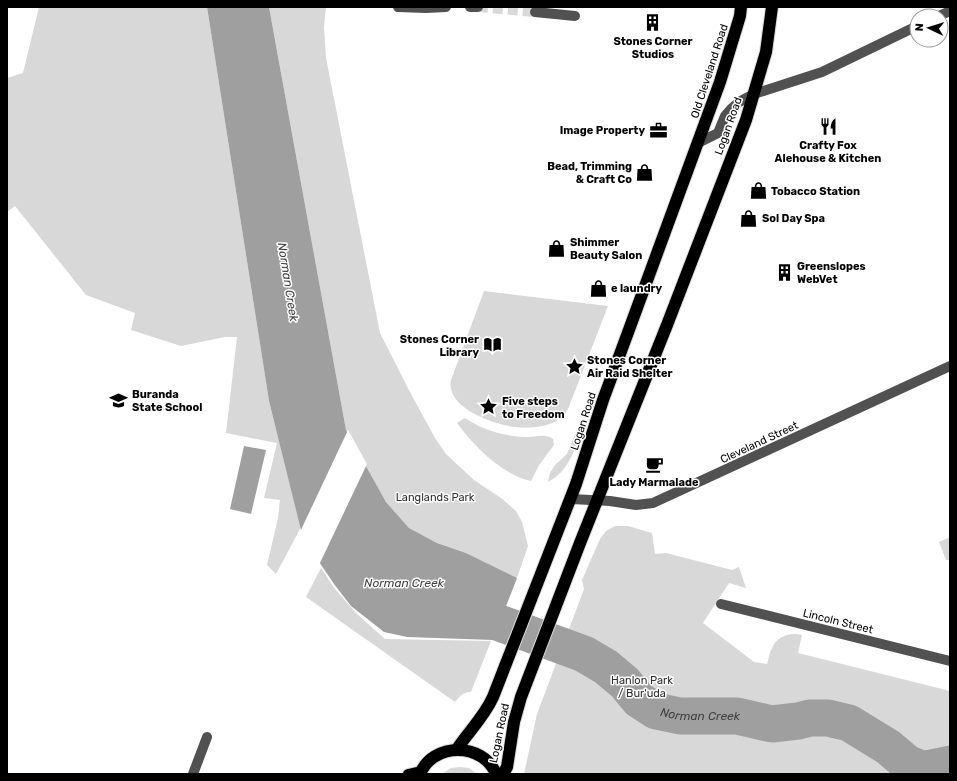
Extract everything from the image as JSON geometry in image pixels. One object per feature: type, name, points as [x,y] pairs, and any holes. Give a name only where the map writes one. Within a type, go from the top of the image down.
[{"type":"highway","name":"Old Cleveland Road","points":[[698,143],[720,82],[740,16],[741,7]]},
{"type":"highway","points":[[754,94],[766,52],[772,7]]},
{"type":"highway","name":"Logan Road","points":[[503,774],[507,767],[514,722],[518,707],[746,120],[754,94]]},
{"type":"highway","name":"Logan Road","points":[[458,749],[468,732],[488,709],[493,697],[571,499],[614,371],[698,143]]},
{"type":"highway","points":[[421,772],[430,760],[443,752],[458,749],[468,750],[479,755],[488,761],[496,774]]},
{"type":"main road","points":[[408,774],[421,772]]},
{"type":"street","points":[[398,7],[446,7]]},
{"type":"street","points":[[470,7],[478,7]]},
{"type":"street","points":[[535,12],[575,16]]},
{"type":"street","name":"Logan Road","points":[[698,143],[718,132],[725,116],[739,102],[754,94],[822,72],[909,30]]},
{"type":"street","name":"Cleveland Street","points":[[571,499],[598,500],[636,505],[653,504],[950,366]]},
{"type":"street","name":"Lincoln Street","points":[[721,604],[950,661]]},
{"type":"street","points":[[193,774],[207,737]]},
{"type":"green space","points":[[39,7],[207,7],[269,401],[301,527],[276,574],[267,565],[278,518],[280,500],[264,498],[277,443],[226,433],[237,337],[225,337],[181,346],[131,330],[135,313],[86,295],[15,206],[7,212],[7,78],[23,73]]},
{"type":"green space","name":"Langlands Park","points":[[269,7],[326,7],[324,27],[326,58],[380,333],[435,438],[446,454],[474,480],[501,498],[516,511],[522,522],[528,546],[517,578],[466,553],[437,543],[409,528],[386,502],[346,430]]},
{"type":"green space","points":[[484,291],[608,306],[568,409],[564,415],[556,421],[541,426],[523,428],[492,422],[466,409],[454,396],[451,389],[451,380]]},
{"type":"green space","points":[[465,418],[479,426],[501,434],[525,437],[547,436],[553,439],[554,445],[539,465],[531,481],[520,478],[499,466],[480,450],[457,423]]},
{"type":"green space","points":[[579,425],[584,425],[571,458],[562,472],[548,482],[550,473],[555,465],[567,454]]},
{"type":"green space","name":"Hanlon Park / Bur'uda","points":[[615,526],[628,526],[652,533],[655,554],[666,553],[732,570],[739,567],[746,588],[729,583],[703,623],[754,662],[767,664],[771,650],[777,640],[784,636],[797,634],[802,635],[798,653],[950,691],[950,774],[524,774],[537,714],[584,589],[582,580],[600,539],[606,531]]},
{"type":"green space","points":[[950,537],[950,560],[946,560],[939,542]]},
{"type":"green space","points":[[321,568],[335,589],[357,614],[385,639],[491,641],[471,692],[460,696],[455,702],[306,597]]},
{"type":"green space","points":[[451,768],[469,768],[477,774],[442,774]]},
{"type":"water","name":"Norman Creek","points":[[207,7],[269,7],[346,430],[386,502],[409,528],[437,543],[466,553],[517,578],[493,640],[407,637],[384,632],[351,606],[334,584],[303,538],[269,401]]},
{"type":"water","points":[[244,446],[266,450],[251,514],[230,509]]},
{"type":"pier","points":[[348,430],[367,464],[319,565],[302,539],[300,532]]},
{"type":"waterway","name":"Norman Creek","points":[[454,601],[475,614],[584,654],[606,667],[625,683],[639,700],[656,711],[680,716],[737,716],[772,724],[810,718],[828,718],[849,723],[888,747],[907,763],[919,768],[926,769],[950,764]]},
{"type":"tunnel","points":[[478,7],[535,12]]},
{"type":"place","name":"Stones Corner Studios","points":[[653,23]]},
{"type":"place","name":"Crafty Fox Alehouse & Kitchen","points":[[828,127]]},
{"type":"place","name":"Image Property","points":[[658,130]]},
{"type":"place","name":"Bead, Trimming & Craft Co","points":[[645,172]]},
{"type":"place","name":"Tobacco Station","points":[[758,191]]},
{"type":"place","name":"Sol Day Spa","points":[[749,218]]},
{"type":"place","name":"Shimmer Beauty Salon","points":[[557,248]]},
{"type":"place","name":"Greenslopes WebVet","points":[[784,272]]},
{"type":"place","name":"e laundry","points":[[598,288]]},
{"type":"place","name":"Stones Corner Library","points":[[492,345]]},
{"type":"place","name":"Stones Corner Air Raid Shelter","points":[[574,366]]},
{"type":"place","name":"Buranda State School","points":[[119,400]]},
{"type":"place","name":"Five steps to Freedom","points":[[489,407]]},
{"type":"place","name":"Lady Marmalade","points":[[654,464]]}]
